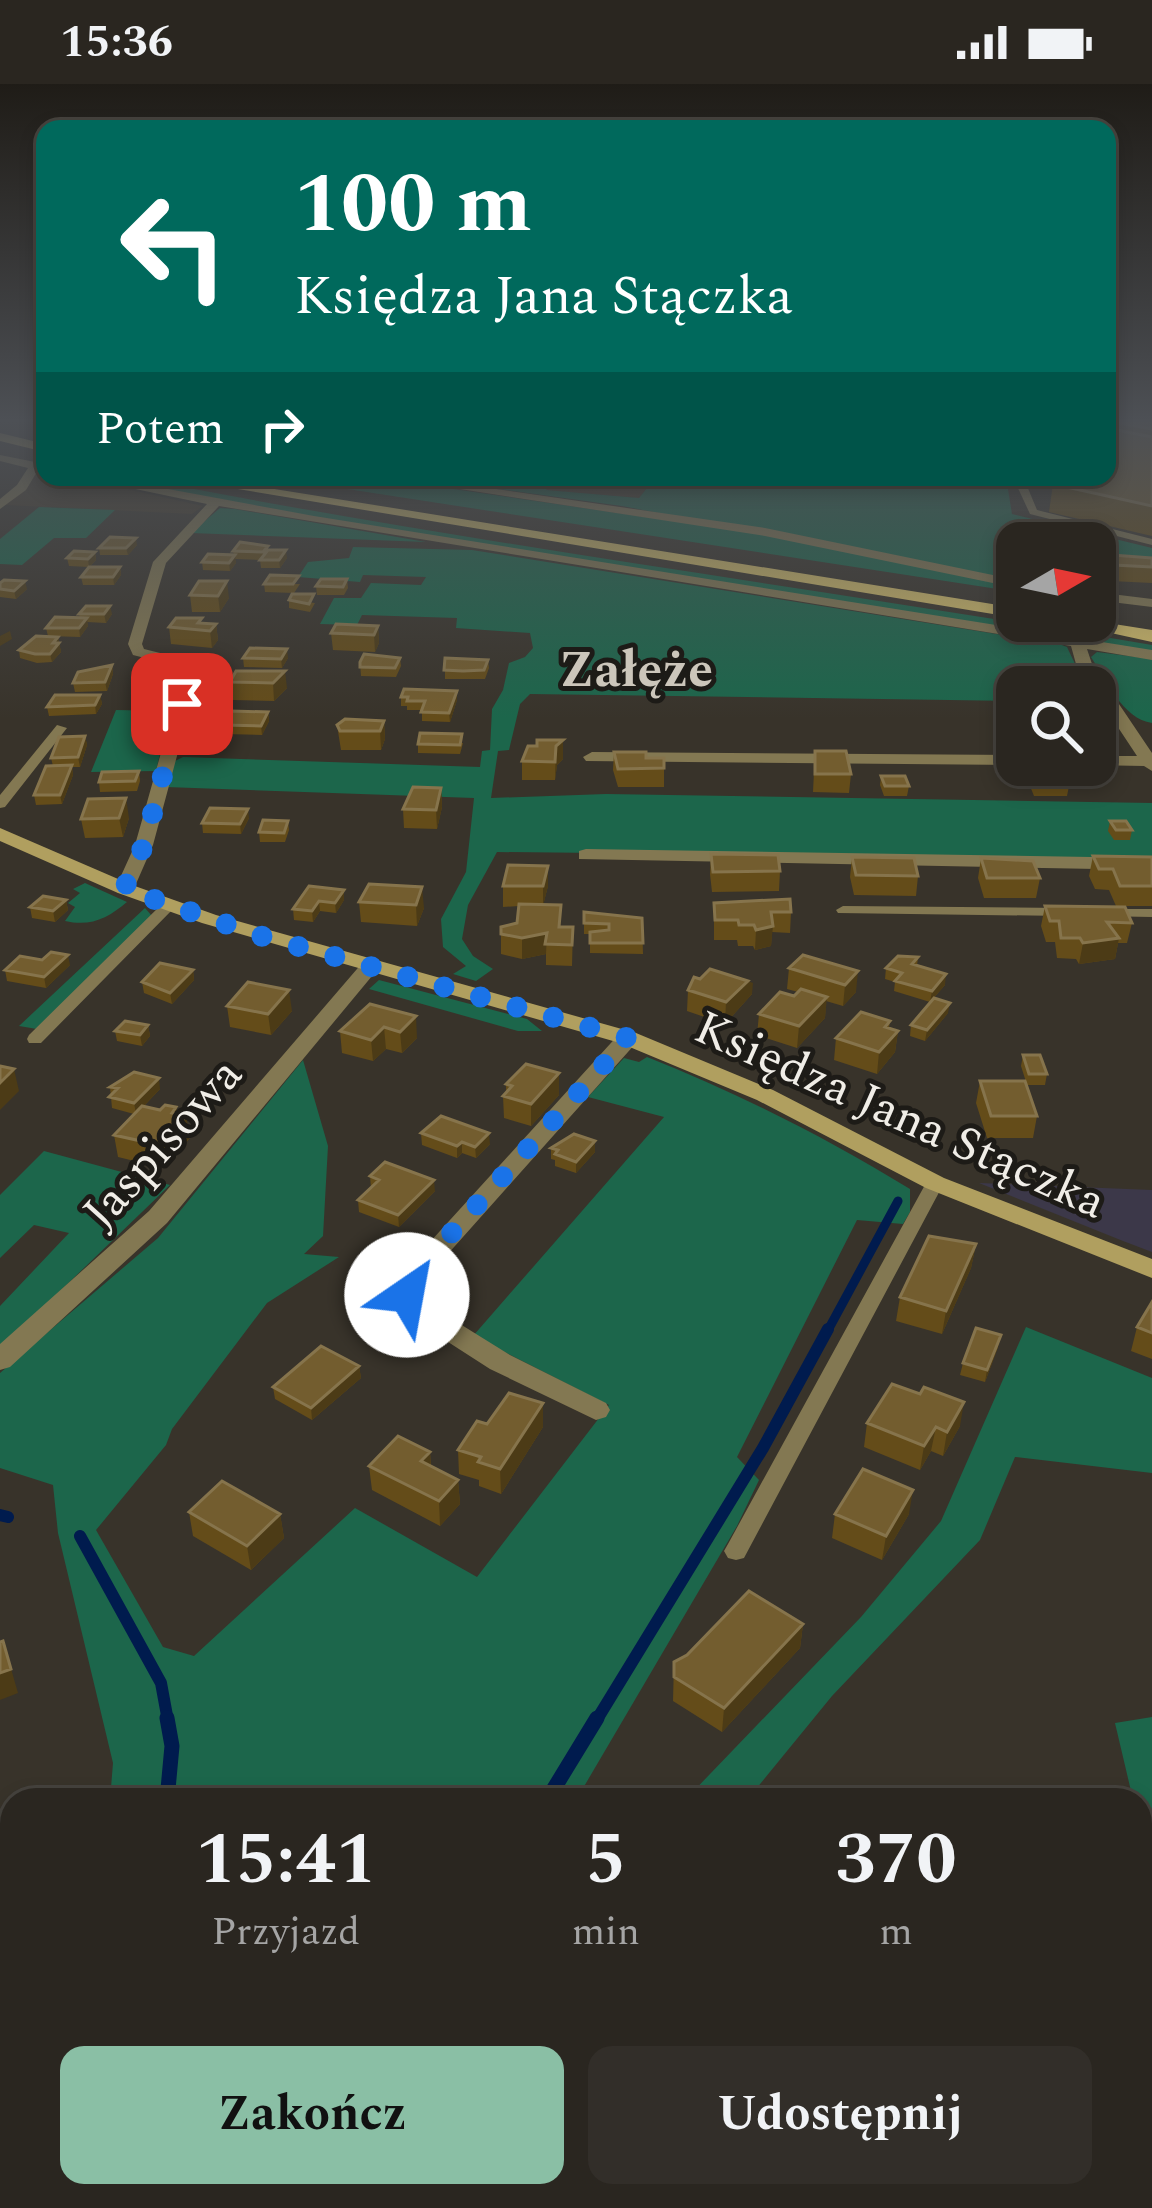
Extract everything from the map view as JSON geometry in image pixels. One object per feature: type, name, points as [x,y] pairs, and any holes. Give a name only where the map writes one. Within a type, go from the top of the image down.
[{"type":"main road","points":[[446,521],[996,610]]},
{"type":"main road","points":[[507,521],[996,598]]},
{"type":"main road","points":[[1116,617],[1152,623]]},
{"type":"main road","points":[[1116,630],[1152,636]]},
{"type":"street","points":[[124,889],[144,845],[190,669],[181,661],[138,652],[135,644],[160,562],[197,521]]},
{"type":"street","points":[[326,521],[1152,655]]},
{"type":"street","points":[[690,521],[996,580]]},
{"type":"street","points":[[1116,599],[1152,603]]},
{"type":"street","points":[[1077,643],[1084,664],[1150,764]]},
{"type":"street","points":[[592,758],[996,760]]},
{"type":"street","points":[[1116,762],[1150,764]]},
{"type":"street","name":"Księdza Jana Stączka","points":[[5,842],[169,905],[628,1038],[765,1094],[935,1183],[1152,1269]]},
{"type":"street","points":[[586,855],[1152,865]]},
{"type":"street","name":"Jaspisowa","points":[[0,1360],[158,1217],[370,966]]},
{"type":"street","points":[[596,1411],[500,1362],[413,1307],[407,1295],[409,1280],[628,1038]]},
{"type":"lane","points":[[1069,521],[1152,542]]},
{"type":"lane","points":[[1116,565],[1152,568]]},
{"type":"lane","points":[[0,804],[61,728]]},
{"type":"lane","points":[[35,1039],[169,905]]},
{"type":"lane","points":[[843,910],[1152,913]]},
{"type":"lane","points":[[736,1551],[935,1183]]},
{"type":"shaded area","points":[[979,1183],[1152,1190],[1152,1252],[1123,1241]]},
{"type":"green space","points":[[22,521],[103,521],[86,538],[54,538],[22,565],[0,564],[0,539]]},
{"type":"green space","points":[[205,521],[305,521],[426,542],[191,533]]},
{"type":"green space","points":[[338,521],[386,523],[996,619],[996,627]]},
{"type":"green space","points":[[556,521],[671,521],[772,536],[996,583],[996,589]]},
{"type":"green space","points":[[702,521],[1045,522],[996,522],[996,577]]},
{"type":"green space","points":[[1116,539],[1152,548],[1152,563],[1116,554]]},
{"type":"green space","points":[[353,547],[472,550],[996,634],[996,642],[1059,644],[1067,647],[1076,666],[996,666],[996,701],[530,694],[520,704],[509,750],[498,751],[491,798],[606,794],[1152,803],[1152,859],[497,852],[468,905],[462,939],[473,956],[493,969],[476,981],[453,974],[466,966],[443,947],[441,919],[466,872],[474,798],[166,787],[175,761],[183,757],[480,767],[482,751],[490,750],[492,709],[503,690],[509,663],[533,648],[530,633],[456,628],[457,618],[362,615],[357,625],[320,624],[334,598],[361,598],[371,583],[421,585],[426,577],[363,575],[360,582],[298,577],[308,562],[349,558]]},
{"type":"green space","points":[[1116,639],[1152,645],[1152,652],[1090,642]]},
{"type":"green space","points":[[1097,652],[1152,659],[1152,723],[1132,714],[1116,697],[1116,666],[1097,666],[1091,657]]},
{"type":"green space","points":[[116,710],[170,711],[156,771],[91,772]]},
{"type":"green space","points":[[85,883],[127,902],[99,920],[65,921],[75,907],[68,903],[80,893],[73,889]]},
{"type":"green space","points":[[145,908],[152,916],[37,1029],[19,1026]]},
{"type":"green space","points":[[379,980],[527,1019],[542,1031],[518,1031],[369,989]]},
{"type":"green space","points":[[647,1057],[814,1134],[910,1189],[910,1212],[903,1224],[857,1220],[737,1457],[759,1480],[737,1526],[583,1788],[111,1788],[113,1763],[58,1533],[53,1485],[0,1468],[0,1373],[158,1238],[303,1060],[328,1146],[323,1236],[304,1254],[339,1257],[267,1303],[172,1429],[166,1445],[96,1530],[163,1647],[194,1656],[355,1508],[477,1577],[609,1405],[473,1336],[664,1117],[588,1097],[624,1058],[639,1062]]},
{"type":"green space","points":[[44,1151],[170,1185],[0,1349],[0,1306],[69,1233],[34,1225],[0,1258],[0,1195]]},
{"type":"green space","points":[[1026,1327],[1152,1378],[1152,1473],[1015,1457],[980,1540],[832,1696],[757,1788],[697,1788],[861,1617],[941,1521]]},
{"type":"green space","points":[[1152,1717],[1152,1788],[1130,1788],[1115,1723]]},
{"type":"building","points":[[110,537],[136,538],[126,548],[99,548]]},
{"type":"building","points":[[240,542],[268,546],[263,552],[233,551]]},
{"type":"building","points":[[268,550],[286,550],[279,560],[260,560]]},
{"type":"building","points":[[74,551],[95,552],[88,559],[67,558]]},
{"type":"building","points":[[208,554],[235,555],[229,563],[202,562]]},
{"type":"building","points":[[1116,555],[1152,558],[1152,567],[1116,565]]},
{"type":"building","points":[[89,567],[120,567],[113,577],[81,577]]},
{"type":"building","points":[[270,575],[299,576],[293,584],[264,584]]},
{"type":"building","points":[[321,579],[347,579],[343,587],[316,586]]},
{"type":"building","points":[[4,580],[25,581],[14,591],[0,589]]},
{"type":"building","points":[[199,581],[227,581],[218,596],[190,595]]},
{"type":"building","points":[[292,594],[314,594],[309,604],[289,600]]},
{"type":"building","points":[[86,606],[110,606],[104,614],[79,614]]},
{"type":"building","points":[[55,617],[87,618],[79,628],[46,628]]},
{"type":"building","points":[[176,618],[202,618],[198,623],[216,624],[210,631],[169,627]]},
{"type":"building","points":[[336,624],[378,626],[374,635],[331,633]]},
{"type":"building","points":[[36,636],[58,637],[53,643],[59,643],[50,654],[19,650]]},
{"type":"building","points":[[250,648],[287,649],[281,659],[243,658]]},
{"type":"building","points":[[364,654],[400,658],[395,668],[360,667]]},
{"type":"building","points":[[445,658],[488,660],[484,670],[463,671],[444,670]]},
{"type":"building","points":[[112,665],[105,682],[73,683],[78,672]]},
{"type":"building","points":[[236,671],[285,671],[273,683],[230,682]]},
{"type":"building","points":[[404,689],[457,691],[449,713],[421,712],[425,701],[407,701],[408,697],[401,697]]},
{"type":"building","points":[[55,695],[100,695],[95,705],[47,707]]},
{"type":"building","points":[[231,711],[268,712],[261,726],[223,725]]},
{"type":"building","points":[[345,719],[384,721],[380,731],[340,731],[337,725]]},
{"type":"building","points":[[420,733],[462,734],[460,745],[418,744]]},
{"type":"building","points":[[85,736],[78,757],[51,758],[59,737]]},
{"type":"building","points":[[537,740],[563,740],[556,746],[555,762],[522,761],[528,746],[537,746]]},
{"type":"building","points":[[815,751],[846,751],[851,774],[815,774]]},
{"type":"building","points":[[614,752],[646,752],[646,758],[664,758],[664,768],[618,769]]},
{"type":"building","points":[[72,765],[60,795],[34,795],[46,766]]},
{"type":"building","points":[[139,771],[135,781],[99,782],[102,772]]},
{"type":"building","points":[[881,776],[905,776],[909,786],[885,786]]},
{"type":"building","points":[[413,787],[441,788],[436,810],[403,809]]},
{"type":"building","points":[[126,798],[119,818],[81,819],[88,799]]},
{"type":"building","points":[[210,808],[248,809],[240,824],[202,823]]},
{"type":"building","points":[[263,820],[288,821],[284,833],[259,832]]},
{"type":"building","points":[[1110,821],[1126,821],[1132,830],[1116,830]]},
{"type":"building","points":[[711,854],[778,855],[780,871],[713,872]]},
{"type":"building","points":[[1093,856],[1152,857],[1152,886],[1120,886],[1113,869],[1099,869]]},
{"type":"building","points":[[852,857],[914,858],[918,876],[856,875]]},
{"type":"building","points":[[981,858],[1033,861],[1040,878],[987,878]]},
{"type":"building","points":[[508,865],[548,866],[543,886],[503,886]]},
{"type":"building","points":[[369,884],[422,887],[416,905],[359,902]]},
{"type":"building","points":[[309,886],[344,890],[335,903],[319,901],[312,911],[293,909]]},
{"type":"building","points":[[43,896],[66,900],[53,911],[30,907]]},
{"type":"building","points":[[790,899],[791,912],[771,912],[773,926],[756,930],[754,925],[739,925],[738,920],[715,920],[714,903]]},
{"type":"building","points":[[519,904],[561,905],[559,927],[573,927],[572,945],[545,944],[547,933],[522,938],[501,934],[501,927],[517,923]]},
{"type":"building","points":[[1045,906],[1125,907],[1132,923],[1107,922],[1119,938],[1083,943],[1080,938],[1061,938],[1059,921],[1050,921]]},
{"type":"building","points":[[584,912],[642,918],[643,943],[590,943],[590,932],[609,930],[609,924],[584,923]]},
{"type":"building","points":[[51,952],[68,955],[44,977],[5,970],[20,956],[42,960]]},
{"type":"building","points":[[803,955],[858,971],[845,985],[789,968]]},
{"type":"building","points":[[898,956],[918,957],[912,964],[946,974],[932,991],[895,981],[902,973],[886,968]]},
{"type":"building","points":[[160,963],[193,970],[170,993],[142,982]]},
{"type":"building","points":[[710,969],[748,981],[726,1002],[688,990],[694,977],[700,979]]},
{"type":"building","points":[[248,982],[289,990],[268,1014],[227,1006]]},
{"type":"building","points":[[801,989],[827,997],[799,1026],[759,1014],[780,992],[794,996]]},
{"type":"building","points":[[934,998],[950,1003],[927,1030],[911,1025]]},
{"type":"building","points":[[370,1004],[416,1016],[400,1032],[384,1027],[371,1040],[340,1031]]},
{"type":"building","points":[[861,1012],[890,1021],[885,1027],[898,1031],[879,1052],[836,1038]]},
{"type":"building","points":[[125,1021],[148,1025],[140,1035],[115,1031]]},
{"type":"building","points":[[1023,1055],[1040,1055],[1047,1074],[1029,1074]]},
{"type":"building","points":[[526,1064],[559,1073],[531,1104],[503,1096],[512,1086],[506,1084]]},
{"type":"building","points":[[0,1066],[14,1069],[0,1083]]},
{"type":"building","points":[[134,1072],[159,1078],[134,1103],[109,1097],[118,1088],[110,1087]]},
{"type":"building","points":[[980,1081],[1025,1081],[1037,1116],[991,1116]]},
{"type":"building","points":[[165,1105],[176,1107],[172,1113],[186,1116],[159,1145],[114,1135],[142,1106],[160,1110]]},
{"type":"building","points":[[441,1116],[489,1133],[475,1147],[421,1133]]},
{"type":"building","points":[[574,1134],[595,1141],[576,1162],[551,1148]]},
{"type":"building","points":[[385,1162],[434,1180],[398,1215],[358,1200],[379,1180],[370,1176]]},
{"type":"building","points":[[929,1236],[976,1244],[946,1311],[900,1297]]},
{"type":"building","points":[[1152,1302],[1152,1333],[1137,1327]]},
{"type":"building","points":[[976,1328],[1001,1335],[987,1370],[963,1363]]},
{"type":"building","points":[[321,1346],[359,1366],[311,1408],[273,1387]]},
{"type":"building","points":[[892,1384],[920,1394],[924,1387],[964,1402],[947,1432],[936,1427],[924,1446],[867,1423]]},
{"type":"building","points":[[509,1393],[543,1403],[500,1469],[458,1450],[477,1421],[487,1424]]},
{"type":"building","points":[[398,1436],[430,1452],[421,1461],[458,1480],[439,1501],[369,1466]]},
{"type":"building","points":[[863,1469],[913,1490],[886,1536],[835,1514]]},
{"type":"building","points":[[222,1481],[280,1514],[247,1546],[189,1512]]},
{"type":"building","points":[[749,1591],[803,1624],[724,1708],[674,1677],[674,1662],[687,1655]]},
{"type":"building","points":[[0,1642],[11,1669],[0,1673]]},
{"type":"waterway","points":[[827,1332],[898,1201]]},
{"type":"waterway","points":[[596,1721],[763,1448],[828,1329]]},
{"type":"waterway","points":[[0,1515],[8,1517]]},
{"type":"waterway","points":[[80,1536],[161,1683],[168,1721]]},
{"type":"waterway","points":[[167,1718],[172,1746],[168,1788]]},
{"type":"waterway","points":[[554,1788],[597,1718]]},
{"type":"district","name":"Załęże","points":[[636,668]]},
{"type":"route","points":[[182,704],[144,845],[124,889],[261,936],[628,1038],[409,1280],[407,1295]]}]
